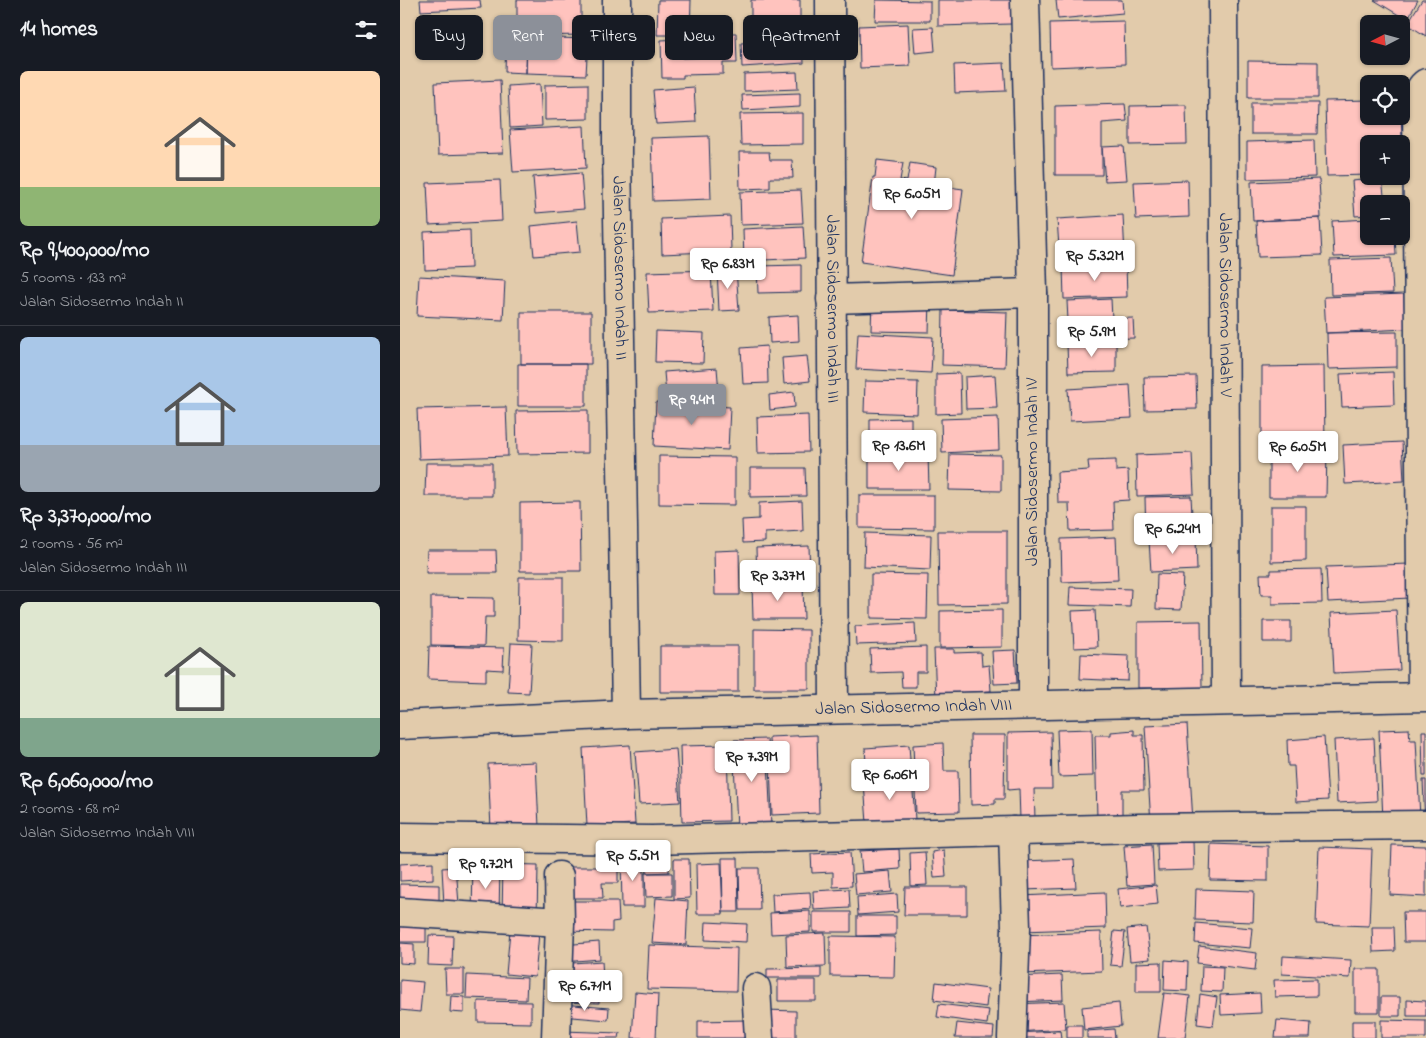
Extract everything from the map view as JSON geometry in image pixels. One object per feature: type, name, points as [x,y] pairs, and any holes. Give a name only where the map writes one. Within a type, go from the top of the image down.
[{"type":"street","name":"Jalan Sidosermo Indah II","points":[[617,0],[617,162],[626,714]]},
{"type":"street","name":"Jalan Sidosermo Indah III","points":[[830,0],[834,708]]},
{"type":"street","name":"Jalan Sidosermo Indah IV","points":[[1025,0],[1033,293],[1033,704]]},
{"type":"street","name":"Jalan Sidosermo Indah V","points":[[1223,0],[1226,700]]},
{"type":"street","points":[[1422,92],[1424,696]]},
{"type":"street","points":[[831,299],[1033,293]]},
{"type":"street","name":"Jalan Sidosermo Indah VIII","points":[[400,725],[626,714],[834,708],[1424,696]]},
{"type":"street","points":[[400,837],[652,840],[1014,831],[1426,825]]},
{"type":"street","points":[[1012,1038],[1016,928],[1014,831]]},
{"type":"street","points":[[556,1038],[560,922],[559,876]]},
{"type":"street","points":[[400,912],[560,922]]},
{"type":"street","points":[[756,988],[759,1038]]},
{"type":"building","points":[[420,0],[480,0],[481,8],[421,11]]},
{"type":"building","points":[[517,0],[581,0],[581,15],[572,15],[572,35],[562,35],[562,15],[517,15]]},
{"type":"building","points":[[658,0],[691,0],[691,15],[665,15],[665,35],[657,35]]},
{"type":"building","points":[[751,0],[800,0],[800,15],[751,15]]},
{"type":"building","points":[[876,0],[930,1],[930,21],[875,21]]},
{"type":"building","points":[[938,0],[1011,0],[1011,24],[938,26]]},
{"type":"building","points":[[1056,0],[1122,0],[1123,13],[1058,19]]},
{"type":"building","points":[[1374,0],[1418,0],[1410,15],[1399,15]]},
{"type":"building","points":[[1422,0],[1426,0],[1426,36],[1410,26],[1410,19]]},
{"type":"building","points":[[1124,21],[1125,64],[1051,67],[1050,23]]},
{"type":"building","points":[[908,24],[910,66],[860,68],[859,26]]},
{"type":"building","points":[[933,27],[935,51],[915,53],[913,28]]},
{"type":"building","points":[[733,33],[736,33],[737,63],[723,63],[723,74],[683,75],[683,78],[662,78],[661,40],[665,40],[665,60],[733,60]]},
{"type":"building","points":[[562,38],[572,38],[572,60],[587,60],[586,75],[526,73],[526,60],[562,60]]},
{"type":"building","points":[[741,43],[743,43],[743,60],[804,60],[804,63],[742,67]]},
{"type":"building","points":[[505,60],[526,60],[526,73],[505,72]]},
{"type":"building","points":[[1248,61],[1318,62],[1318,98],[1248,98]]},
{"type":"building","points":[[1004,63],[1006,91],[955,93],[954,65]]},
{"type":"building","points":[[797,72],[798,89],[744,91],[744,74]]},
{"type":"building","points":[[500,80],[503,153],[438,155],[435,83]]},
{"type":"building","points":[[540,84],[542,126],[510,128],[508,86]]},
{"type":"building","points":[[588,84],[588,119],[545,120],[545,85]]},
{"type":"building","points":[[694,87],[696,122],[656,124],[653,90]]},
{"type":"building","points":[[800,93],[800,107],[743,110],[742,95]]},
{"type":"building","points":[[1360,100],[1360,125],[1402,125],[1402,135],[1360,135],[1360,175],[1327,176],[1325,101]]},
{"type":"building","points":[[1251,103],[1318,103],[1317,134],[1251,134]]},
{"type":"building","points":[[1125,104],[1127,121],[1102,123],[1102,175],[1055,175],[1055,106]]},
{"type":"building","points":[[1186,105],[1187,144],[1130,145],[1130,106]]},
{"type":"building","points":[[803,113],[803,144],[741,145],[740,114]]},
{"type":"building","points":[[584,126],[586,168],[513,172],[510,130]]},
{"type":"building","points":[[709,136],[711,199],[653,201],[651,138]]},
{"type":"building","points":[[1314,140],[1315,177],[1247,179],[1247,142]]},
{"type":"building","points":[[1124,146],[1127,180],[1105,181],[1102,147]]},
{"type":"building","points":[[739,152],[769,152],[770,160],[792,160],[793,178],[770,178],[770,188],[740,189]]},
{"type":"building","points":[[877,160],[903,163],[900,180],[907,181],[910,163],[936,167],[934,185],[963,189],[952,275],[861,262]]},
{"type":"building","points":[[581,173],[584,209],[536,213],[533,177]]},
{"type":"building","points":[[1319,179],[1321,218],[1253,221],[1251,182]]},
{"type":"building","points":[[500,180],[502,221],[429,225],[427,183]]},
{"type":"building","points":[[1188,180],[1189,217],[1136,219],[1134,182]]},
{"type":"building","points":[[1360,180],[1360,185],[1383,185],[1384,195],[1360,195],[1360,216],[1355,216],[1352,181]]},
{"type":"building","points":[[801,190],[803,223],[741,225],[740,192]]},
{"type":"building","points":[[1123,215],[1125,257],[1060,261],[1057,219]]},
{"type":"building","points":[[730,216],[731,251],[662,254],[661,219]]},
{"type":"building","points":[[1320,218],[1322,255],[1258,257],[1256,221]]},
{"type":"building","points":[[1360,219],[1360,245],[1395,245],[1396,255],[1334,257],[1332,221]]},
{"type":"building","points":[[577,221],[580,252],[534,256],[531,226]]},
{"type":"building","points":[[803,226],[805,258],[744,261],[743,229]]},
{"type":"building","points":[[470,230],[471,268],[425,270],[424,232]]},
{"type":"building","points":[[1391,258],[1393,293],[1331,295],[1330,260]]},
{"type":"building","points":[[1126,264],[1127,297],[1064,299],[1063,266]]},
{"type":"building","points":[[801,265],[801,292],[758,293],[757,266]]},
{"type":"building","points":[[717,269],[736,269],[739,310],[719,311]]},
{"type":"building","points":[[711,270],[713,311],[649,313],[647,272]]},
{"type":"building","points":[[419,276],[505,281],[503,320],[417,316]]},
{"type":"building","points":[[1404,294],[1405,329],[1326,333],[1324,297]]},
{"type":"building","points":[[872,298],[930,300],[929,332],[871,331]]},
{"type":"building","points":[[1111,299],[1112,319],[1133,318],[1134,338],[1069,340],[1067,301]]},
{"type":"building","points":[[943,310],[1007,312],[1005,367],[942,365]]},
{"type":"building","points":[[521,312],[591,312],[591,364],[521,364]]},
{"type":"building","points":[[798,315],[799,341],[770,343],[769,317]]},
{"type":"building","points":[[656,331],[704,333],[703,363],[655,362]]},
{"type":"building","points":[[1397,332],[1397,367],[1328,369],[1327,333]]},
{"type":"building","points":[[858,333],[933,337],[931,373],[856,369]]},
{"type":"building","points":[[1067,343],[1116,343],[1116,372],[1068,373]]},
{"type":"building","points":[[767,346],[768,383],[743,384],[741,348]]},
{"type":"building","points":[[807,356],[810,381],[784,384],[782,358]]},
{"type":"building","points":[[518,364],[586,364],[586,406],[518,406]]},
{"type":"building","points":[[1324,366],[1325,446],[1262,447],[1262,367]]},
{"type":"building","points":[[717,368],[719,392],[666,395],[664,372]]},
{"type":"building","points":[[1393,372],[1394,405],[1342,407],[1340,374]]},
{"type":"building","points":[[960,373],[961,413],[936,414],[936,374]]},
{"type":"building","points":[[995,375],[997,408],[966,409],[965,377]]},
{"type":"building","points":[[1196,376],[1197,409],[1145,410],[1144,377]]},
{"type":"building","points":[[865,381],[918,382],[917,414],[864,412]]},
{"type":"building","points":[[1130,385],[1132,418],[1070,421],[1068,389]]},
{"type":"building","points":[[794,392],[795,407],[770,410],[769,395]]},
{"type":"building","points":[[656,402],[730,407],[728,450],[654,446]]},
{"type":"building","points":[[506,407],[508,456],[419,459],[417,409]]},
{"type":"building","points":[[588,410],[588,453],[517,454],[516,411]]},
{"type":"building","points":[[808,415],[809,452],[758,453],[757,417]]},
{"type":"building","points":[[998,417],[999,450],[942,453],[941,419]]},
{"type":"building","points":[[911,418],[911,448],[870,448],[870,419]]},
{"type":"building","points":[[1402,442],[1404,481],[1345,484],[1343,445]]},
{"type":"building","points":[[1269,449],[1327,450],[1326,497],[1269,497]]},
{"type":"building","points":[[1192,453],[1194,494],[1137,496],[1136,455]]},
{"type":"building","points":[[869,454],[928,454],[929,489],[869,489]]},
{"type":"building","points":[[950,454],[1001,455],[1001,491],[949,490]]},
{"type":"building","points":[[659,456],[735,457],[735,505],[659,504]]},
{"type":"building","points":[[1116,460],[1116,471],[1128,470],[1129,500],[1113,501],[1114,530],[1070,531],[1069,503],[1058,503],[1057,472],[1089,470],[1088,461]]},
{"type":"building","points":[[426,463],[492,463],[492,496],[425,496]]},
{"type":"building","points":[[750,468],[805,468],[806,496],[750,497]]},
{"type":"building","points":[[859,495],[934,495],[934,529],[859,528]]},
{"type":"building","points":[[1191,496],[1193,534],[1146,536],[1145,497]]},
{"type":"building","points":[[802,501],[803,531],[765,533],[765,542],[743,543],[742,520],[759,519],[759,503]]},
{"type":"building","points":[[580,502],[581,571],[520,571],[520,503]]},
{"type":"building","points":[[1271,506],[1306,506],[1306,561],[1271,562]]},
{"type":"building","points":[[938,531],[1007,531],[1007,604],[939,605]]},
{"type":"building","points":[[865,533],[931,535],[930,570],[864,567]]},
{"type":"building","points":[[1116,537],[1118,580],[1062,582],[1061,539]]},
{"type":"building","points":[[1196,538],[1197,570],[1151,572],[1149,540]]},
{"type":"building","points":[[809,546],[810,576],[757,578],[756,548]]},
{"type":"building","points":[[427,550],[496,550],[497,573],[426,573]]},
{"type":"building","points":[[739,550],[740,595],[715,595],[714,551]]},
{"type":"building","points":[[1409,564],[1410,598],[1328,602],[1326,567]]},
{"type":"building","points":[[1321,569],[1322,603],[1272,604],[1272,595],[1261,595],[1260,574],[1271,574],[1271,570]]},
{"type":"building","points":[[871,574],[928,575],[927,619],[871,618]]},
{"type":"building","points":[[1157,574],[1183,575],[1181,610],[1156,609]]},
{"type":"building","points":[[519,577],[563,577],[563,641],[518,640]]},
{"type":"building","points":[[752,585],[803,585],[804,619],[753,619]]},
{"type":"building","points":[[1070,587],[1131,589],[1130,607],[1069,605]]},
{"type":"building","points":[[431,597],[494,598],[494,617],[485,617],[484,646],[431,645]]},
{"type":"building","points":[[1002,610],[1002,647],[940,648],[940,611]]},
{"type":"building","points":[[1095,610],[1097,647],[1074,648],[1072,611]]},
{"type":"building","points":[[1396,610],[1400,670],[1334,673],[1331,613]]},
{"type":"building","points":[[1201,621],[1202,688],[1138,688],[1138,622]]},
{"type":"building","points":[[1263,621],[1291,621],[1291,642],[1263,642]]},
{"type":"building","points":[[915,623],[916,643],[856,645],[855,626]]},
{"type":"building","points":[[754,629],[809,630],[809,689],[754,689]]},
{"type":"building","points":[[511,643],[532,644],[529,693],[508,692]]},
{"type":"building","points":[[429,646],[504,648],[503,670],[486,669],[486,681],[428,679]]},
{"type":"building","points":[[660,646],[738,646],[738,692],[660,692]]},
{"type":"building","points":[[926,647],[926,672],[916,672],[916,687],[902,687],[901,672],[871,673],[870,649]]},
{"type":"building","points":[[934,649],[954,649],[954,653],[981,652],[982,666],[989,665],[991,691],[956,693],[956,698],[936,699]]},
{"type":"building","points":[[1015,650],[1017,683],[994,684],[992,651]]},
{"type":"building","points":[[1081,654],[1129,656],[1128,681],[1080,679]]},
{"type":"building","points":[[1187,724],[1193,822],[1151,824],[1145,726]]},
{"type":"building","points":[[1092,729],[1093,776],[1059,777],[1057,730]]},
{"type":"building","points":[[1409,729],[1410,740],[1416,740],[1420,818],[1383,820],[1379,730]]},
{"type":"building","points":[[1134,730],[1134,735],[1143,735],[1144,790],[1122,790],[1122,818],[1097,818],[1095,735],[1111,735],[1111,732]]},
{"type":"building","points":[[1422,731],[1426,731],[1426,776],[1423,776]]},
{"type":"building","points":[[1051,732],[1052,789],[1034,789],[1035,819],[1020,819],[1019,789],[1008,790],[1008,733]]},
{"type":"building","points":[[817,735],[819,813],[772,815],[769,737]]},
{"type":"building","points":[[970,735],[1005,735],[1004,799],[995,799],[995,804],[971,805]]},
{"type":"building","points":[[1324,737],[1328,800],[1296,802],[1294,766],[1288,766],[1287,740]]},
{"type":"building","points":[[1374,738],[1377,801],[1337,803],[1334,740]]},
{"type":"building","points":[[767,739],[771,826],[737,828],[733,740]]},
{"type":"building","points":[[943,743],[944,771],[958,771],[959,812],[916,813],[913,745]]},
{"type":"building","points":[[630,745],[635,824],[587,826],[583,748]]},
{"type":"building","points":[[727,745],[729,821],[682,822],[680,746]]},
{"type":"building","points":[[909,745],[911,774],[867,778],[865,748]]},
{"type":"building","points":[[676,749],[680,802],[639,804],[635,752]]},
{"type":"building","points":[[536,762],[539,827],[491,829],[488,764]]},
{"type":"building","points":[[912,779],[915,819],[867,823],[864,783]]},
{"type":"building","points":[[1423,780],[1426,780],[1426,825],[1425,825]]},
{"type":"building","points":[[1193,842],[1194,870],[1158,871],[1157,843]]},
{"type":"building","points":[[1152,844],[1154,884],[1127,886],[1124,846]]},
{"type":"building","points":[[1211,844],[1268,846],[1268,881],[1210,880]]},
{"type":"building","points":[[1392,845],[1426,846],[1426,897],[1390,895]]},
{"type":"building","points":[[1319,847],[1372,849],[1369,926],[1316,924]]},
{"type":"building","points":[[899,849],[900,869],[862,872],[860,851]]},
{"type":"building","points":[[944,850],[946,877],[934,878],[932,852]]},
{"type":"building","points":[[850,852],[852,886],[833,887],[833,872],[812,873],[811,854]]},
{"type":"building","points":[[925,852],[927,885],[911,886],[910,853]]},
{"type":"building","points":[[668,855],[669,872],[647,873],[646,857]]},
{"type":"building","points":[[621,857],[644,857],[644,907],[622,907]]},
{"type":"building","points":[[722,858],[738,858],[739,912],[723,912]]},
{"type":"building","points":[[674,859],[689,859],[690,898],[674,899]]},
{"type":"building","points":[[1074,859],[1076,888],[1024,890],[1023,861]]},
{"type":"building","points":[[433,862],[433,879],[400,881],[400,864]]},
{"type":"building","points":[[721,863],[723,914],[697,914],[696,864]]},
{"type":"building","points":[[473,864],[500,864],[499,917],[472,916]]},
{"type":"building","points":[[503,864],[538,865],[537,919],[502,918]]},
{"type":"building","points":[[456,867],[459,904],[444,905],[442,868]]},
{"type":"building","points":[[564,867],[618,867],[618,883],[602,883],[603,898],[565,898]]},
{"type":"building","points":[[739,868],[759,868],[760,910],[740,910]]},
{"type":"building","points":[[890,871],[892,892],[856,895],[854,874]]},
{"type":"building","points":[[645,873],[672,873],[672,896],[646,897]]},
{"type":"building","points":[[400,884],[439,885],[439,912],[400,910]]},
{"type":"building","points":[[1156,885],[1158,904],[1120,908],[1118,889]]},
{"type":"building","points":[[905,887],[967,887],[967,915],[904,915]]},
{"type":"building","points":[[849,889],[850,908],[814,910],[813,891]]},
{"type":"building","points":[[1196,889],[1254,891],[1253,922],[1195,920]]},
{"type":"building","points":[[810,892],[811,909],[773,912],[772,894]]},
{"type":"building","points":[[1105,892],[1106,928],[1023,931],[1022,896]]},
{"type":"building","points":[[897,894],[898,912],[858,915],[857,897]]},
{"type":"building","points":[[656,898],[688,901],[686,945],[652,943]]},
{"type":"building","points":[[562,901],[618,901],[619,921],[612,922],[612,932],[562,931]]},
{"type":"building","points":[[810,911],[810,932],[771,934],[770,913]]},
{"type":"building","points":[[813,912],[851,912],[851,932],[813,932]]},
{"type":"building","points":[[1403,912],[1426,912],[1426,942],[1404,942]]},
{"type":"building","points":[[400,914],[426,915],[426,942],[400,942]]},
{"type":"building","points":[[857,916],[896,916],[896,935],[857,936]]},
{"type":"building","points":[[511,920],[540,922],[535,977],[506,974]]},
{"type":"building","points":[[706,922],[747,924],[746,942],[705,940]]},
{"type":"building","points":[[1196,923],[1252,928],[1250,948],[1195,943]]},
{"type":"building","points":[[1146,927],[1150,959],[1130,961],[1127,929]]},
{"type":"building","points":[[1372,927],[1394,927],[1395,951],[1373,952]]},
{"type":"building","points":[[1114,931],[1125,932],[1121,966],[1110,965]]},
{"type":"building","points":[[1101,932],[1102,971],[1021,974],[1019,935]]},
{"type":"building","points":[[825,933],[826,966],[787,967],[786,935]]},
{"type":"building","points":[[429,935],[453,936],[452,966],[428,965]]},
{"type":"building","points":[[830,936],[895,937],[894,977],[830,976]]},
{"type":"building","points":[[599,942],[600,959],[563,962],[562,945]]},
{"type":"building","points":[[400,943],[414,944],[414,964],[400,963]]},
{"type":"building","points":[[649,945],[737,948],[736,991],[647,989]]},
{"type":"building","points":[[1199,946],[1257,953],[1255,970],[1197,963]]},
{"type":"building","points":[[1283,956],[1351,960],[1350,978],[1282,974]]},
{"type":"building","points":[[1165,960],[1188,962],[1187,991],[1164,990]]},
{"type":"building","points":[[602,961],[603,979],[559,981],[558,964]]},
{"type":"building","points":[[1161,962],[1161,992],[1136,992],[1136,963]]},
{"type":"building","points":[[1202,966],[1223,967],[1222,992],[1201,991]]},
{"type":"building","points":[[821,968],[821,978],[767,978],[767,969]]},
{"type":"building","points":[[445,969],[464,969],[464,994],[446,994]]},
{"type":"building","points":[[1355,969],[1379,969],[1379,1012],[1355,1012]]},
{"type":"building","points":[[467,975],[527,978],[526,1000],[466,998]]},
{"type":"building","points":[[1062,975],[1063,1000],[1017,1002],[1016,977]]},
{"type":"building","points":[[1317,979],[1317,996],[1275,997],[1274,980]]},
{"type":"building","points":[[400,980],[423,982],[420,1012],[400,1010]]},
{"type":"building","points":[[778,980],[816,980],[816,1001],[778,1001]]},
{"type":"building","points":[[936,982],[988,989],[986,1007],[934,1000]]},
{"type":"building","points":[[561,983],[599,984],[599,1003],[560,1002]]},
{"type":"building","points":[[635,992],[658,994],[656,1038],[632,1038]]},
{"type":"building","points":[[1164,993],[1190,996],[1185,1038],[1158,1038]]},
{"type":"building","points":[[1260,993],[1261,1013],[1221,1015],[1220,995]]},
{"type":"building","points":[[1200,994],[1217,997],[1213,1026],[1197,1024]]},
{"type":"building","points":[[451,996],[464,997],[464,1013],[450,1012]]},
{"type":"building","points":[[1381,997],[1400,997],[1400,1016],[1381,1016]]},
{"type":"building","points":[[1407,1000],[1426,1001],[1426,1016],[1407,1016]]},
{"type":"building","points":[[478,1001],[531,1002],[531,1023],[478,1022]]},
{"type":"building","points":[[1064,1002],[1066,1029],[1016,1032],[1014,1004]]},
{"type":"building","points":[[1119,1003],[1121,1026],[1084,1030],[1082,1007]]},
{"type":"building","points":[[562,1004],[609,1008],[608,1020],[561,1016]]},
{"type":"building","points":[[939,1004],[989,1010],[987,1024],[937,1017]]},
{"type":"building","points":[[766,1010],[796,1011],[796,1038],[766,1038]]},
{"type":"building","points":[[747,1020],[748,1038],[698,1038],[698,1021]]},
{"type":"building","points":[[1277,1020],[1311,1023],[1310,1038],[1275,1038]]},
{"type":"building","points":[[1381,1020],[1426,1021],[1426,1038],[1381,1038]]},
{"type":"building","points":[[1352,1021],[1375,1021],[1375,1038],[1352,1038]]},
{"type":"building","points":[[957,1023],[994,1027],[993,1038],[955,1038]]},
{"type":"building","points":[[1067,1025],[1082,1025],[1082,1038],[1067,1038]]},
{"type":"building","points":[[1114,1029],[1115,1038],[1087,1038],[1087,1031]]},
{"type":"building","points":[[563,1031],[620,1033],[619,1038],[563,1038]]},
{"type":"building","points":[[1060,1031],[1061,1038],[1013,1038],[1013,1033]]}]
